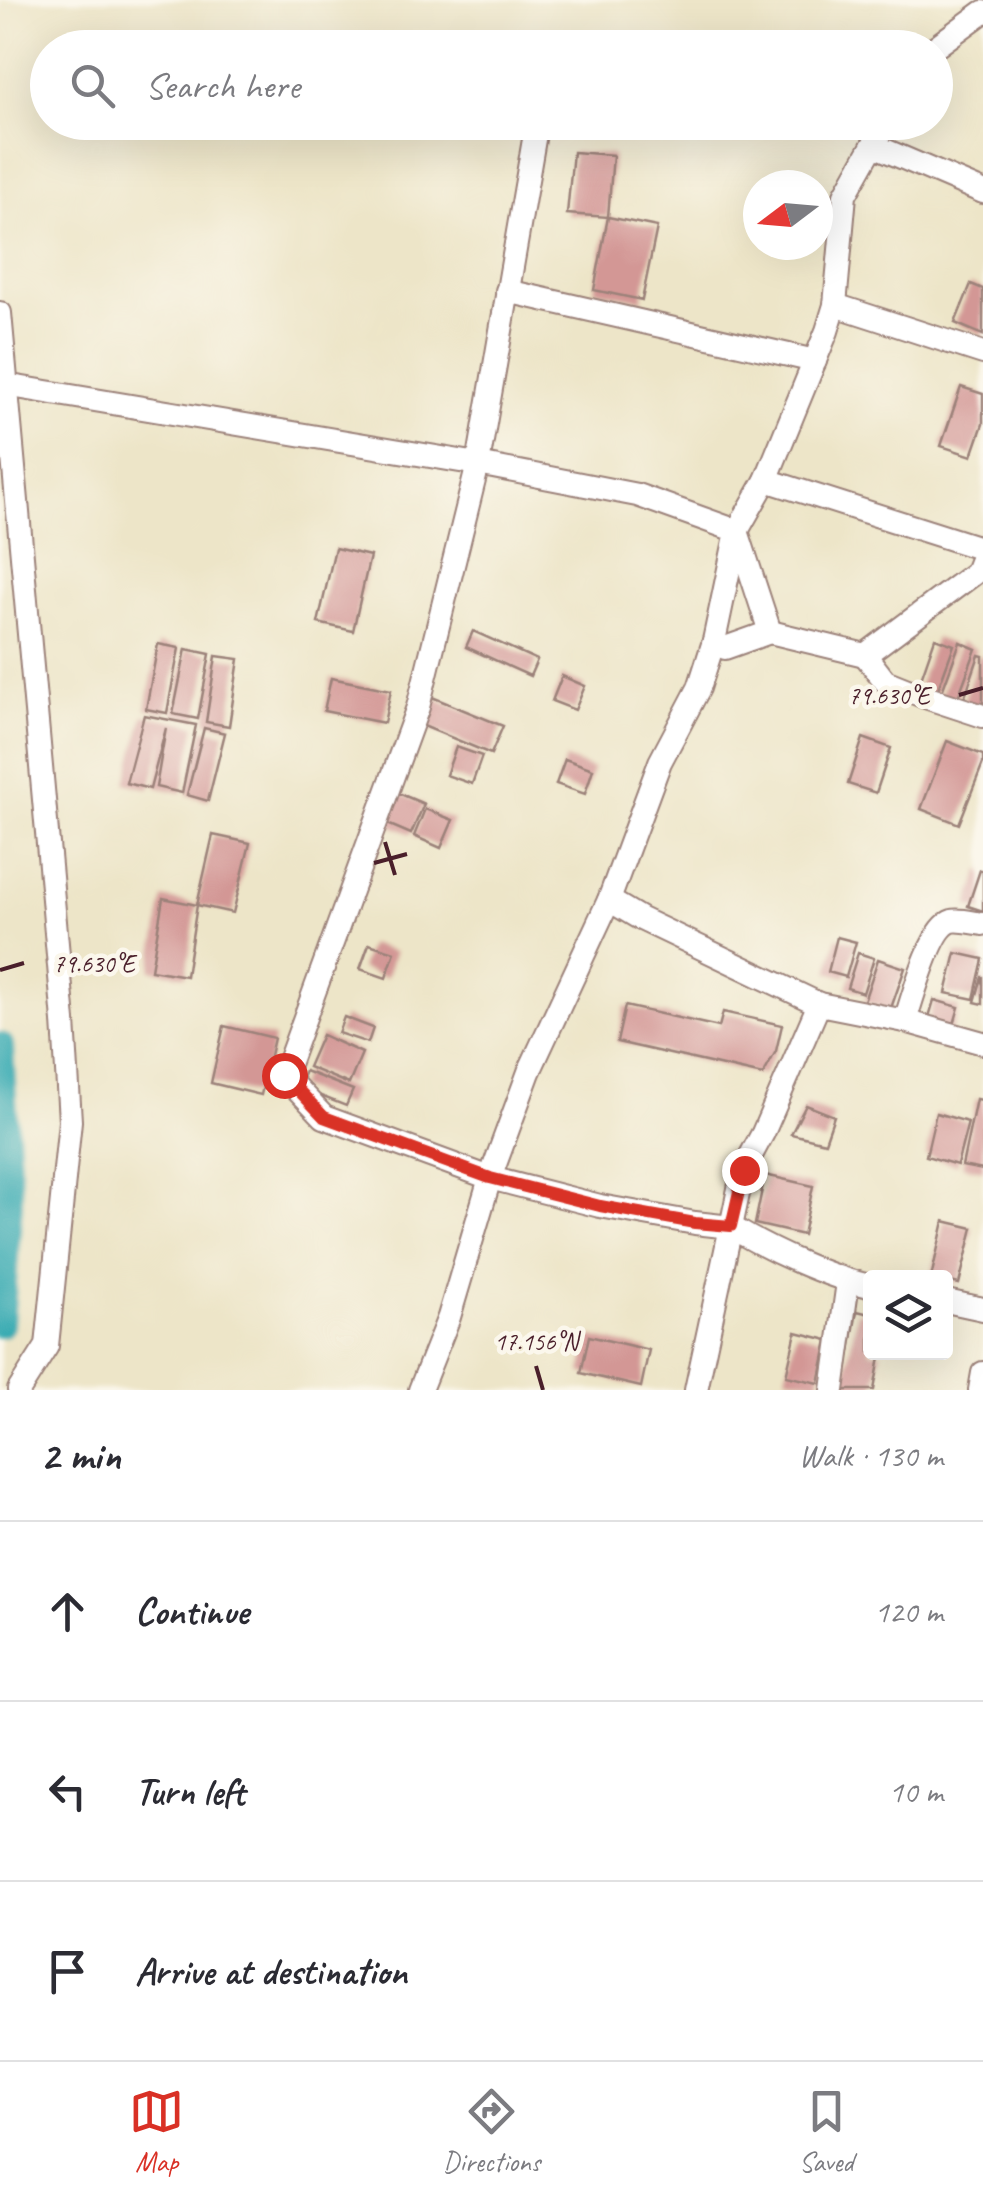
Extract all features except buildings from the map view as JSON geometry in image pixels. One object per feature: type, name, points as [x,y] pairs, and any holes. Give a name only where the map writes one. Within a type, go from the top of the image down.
[{"type":"street","points":[[953,34],[983,12]]},
{"type":"street","points":[[534,140],[478,464],[418,707],[284,1075],[324,1117],[490,1178],[600,1206],[731,1226],[754,1240],[859,1284],[833,1390]]},
{"type":"street","points":[[420,1390],[529,1072],[610,900],[660,762],[699,688],[714,641],[737,531],[766,480],[836,305],[845,195],[876,140]]},
{"type":"street","points":[[873,145],[983,192]]},
{"type":"street","points":[[507,291],[815,361]]},
{"type":"street","points":[[836,305],[983,354]]},
{"type":"street","points":[[0,313],[70,1121],[48,1346],[18,1390]]},
{"type":"street","points":[[5,384],[478,464],[637,495],[737,531]]},
{"type":"street","points":[[766,480],[983,551],[976,572],[865,655]]},
{"type":"street","points":[[737,531],[770,632]]},
{"type":"street","points":[[714,641],[725,648],[770,632],[865,655],[885,681],[983,716]]},
{"type":"street","points":[[610,900],[641,919],[819,1004],[905,1020],[983,1043]]},
{"type":"street","points":[[905,1020],[932,942],[944,925],[954,920],[983,924]]},
{"type":"street","points":[[696,1390],[744,1170],[819,1004]]},
{"type":"street","points":[[953,1302],[983,1308]]},
{"type":"street","points":[[980,1390],[983,1373]]},
{"type":"waterway","points":[[0,1046],[9,1203],[0,1324]]},
{"type":"route","points":[[284,1075],[324,1117],[490,1178],[600,1206],[731,1226],[744,1170]]}]
